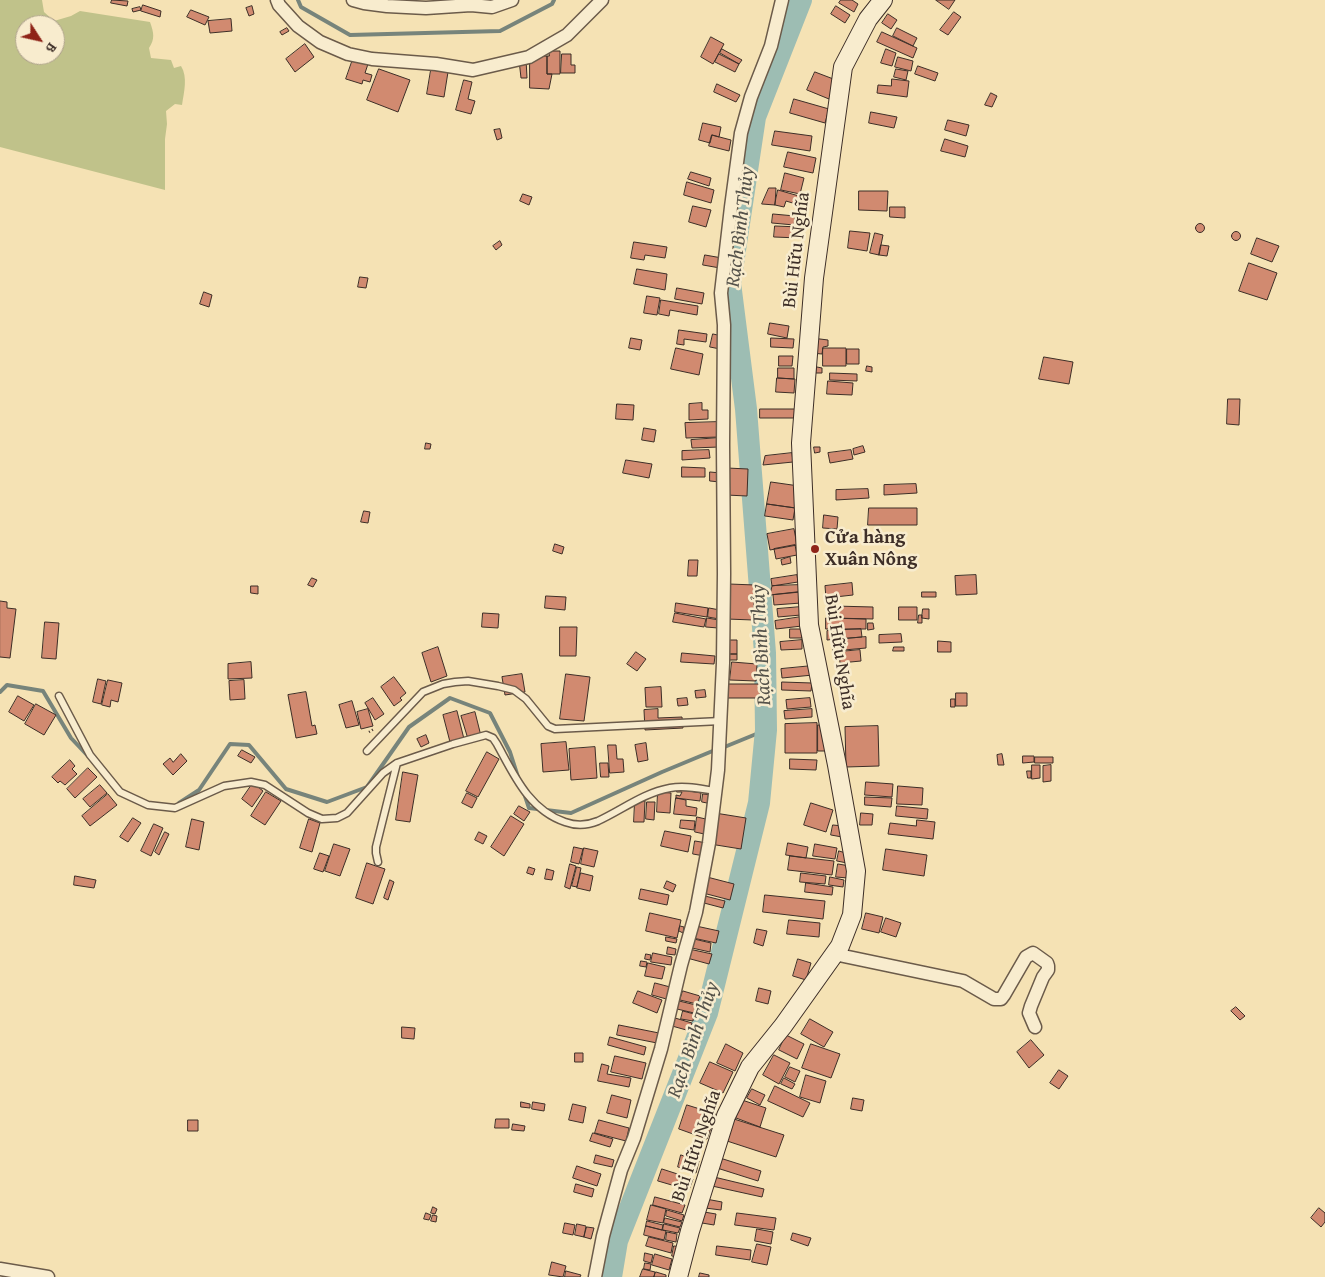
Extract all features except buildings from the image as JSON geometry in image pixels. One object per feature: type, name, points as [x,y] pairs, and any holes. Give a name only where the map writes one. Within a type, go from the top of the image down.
[{"type":"main road","name":"Bùi Hữu Nghĩa","points":[[678,1277],[690,1230],[726,1116],[750,1067],[840,946],[852,915],[856,871],[809,625],[801,443],[814,278],[843,67],[868,19],[883,0]]},
{"type":"street","points":[[277,0],[279,5],[298,26],[320,42],[348,54],[372,59],[436,64],[474,70],[529,57],[567,35],[602,0]]},
{"type":"street","points":[[354,0],[387,6],[426,8],[471,5],[492,7],[512,0]]},
{"type":"street","points":[[595,1277],[603,1236],[621,1170],[634,1138],[661,1049],[696,912],[709,843],[718,770],[723,663],[724,325],[722,293],[741,133],[751,97],[771,46],[782,0]]},
{"type":"street","points":[[834,954],[963,981],[998,1000],[1002,999],[1026,957],[1033,953],[1048,966],[1029,1013],[1035,1027]]},
{"type":"street","points":[[0,1269],[48,1277]]},
{"type":"lane","points":[[367,752],[423,692],[443,684],[455,682],[468,681],[514,690],[526,699],[548,726],[556,729],[721,722]]},
{"type":"lane","points":[[58,696],[90,755],[120,792],[148,805],[175,808],[224,786],[251,782],[265,785],[308,813],[322,819],[337,818],[346,813],[383,773],[397,763],[486,735],[490,736],[497,744],[518,781],[534,803],[550,816],[576,825],[597,821],[653,792],[687,787],[716,791]]},
{"type":"lane","points":[[378,862],[376,847],[397,763]]},
{"type":"green space","points":[[0,0],[42,0],[44,12],[47,15],[15,15],[15,65],[65,65],[65,18],[80,11],[150,22],[153,36],[149,48],[151,58],[171,60],[174,68],[181,66],[185,85],[182,105],[175,104],[166,111],[165,190],[0,147]]},
{"type":"waterway","points":[[298,0],[301,7],[350,35],[500,31],[552,4],[554,0]]},
{"type":"waterway","name":"Rạch Bình Thủy","points":[[611,1277],[617,1241],[707,1013],[759,803],[766,730],[765,653],[746,409],[730,283],[755,117],[801,0]]},
{"type":"waterway","points":[[0,692],[7,685],[43,691],[71,738],[87,755]]},
{"type":"waterway","points":[[179,803],[199,790],[230,744],[249,745],[286,789],[327,802],[367,787],[409,727],[450,698],[490,713],[510,752],[519,780]]},
{"type":"waterway","points":[[722,748],[766,730]]},
{"type":"waterway","points":[[524,793],[529,808],[571,813],[715,750]]},
{"type":"place","name":"Cửa hàng Xuân Nông","points":[[815,549]]}]
